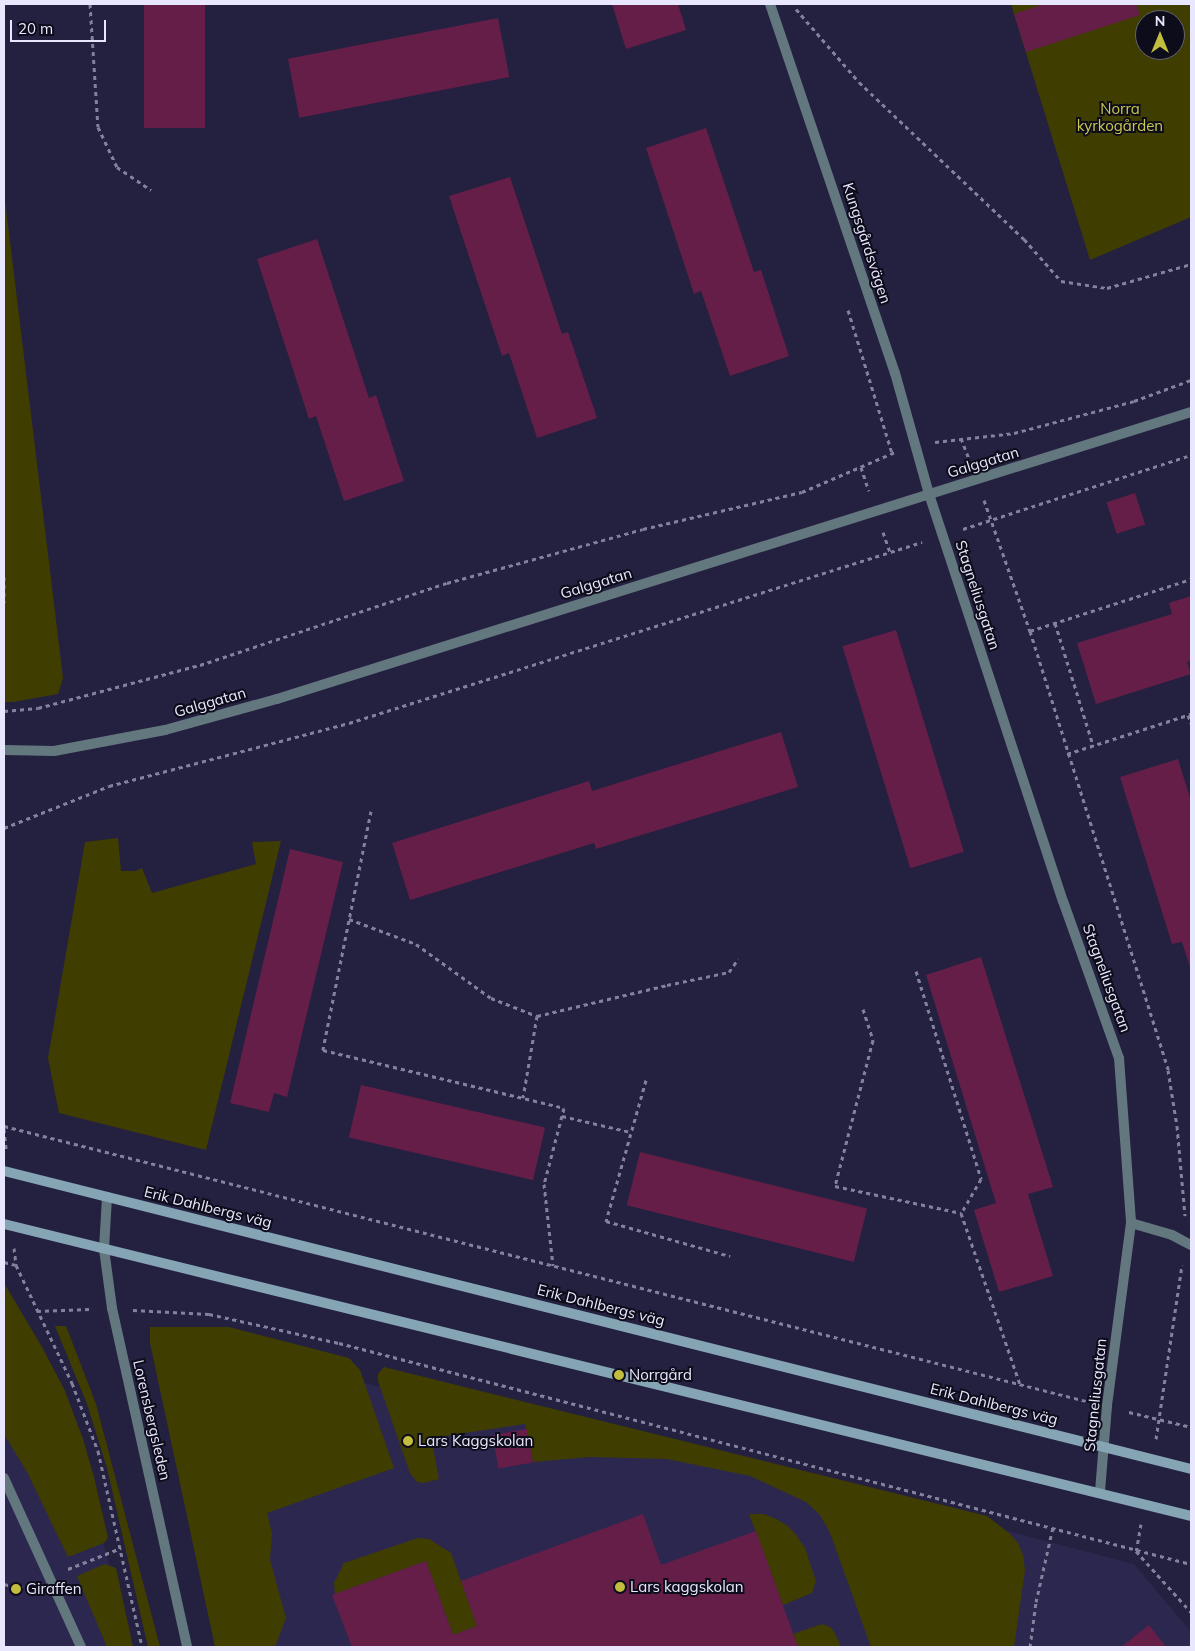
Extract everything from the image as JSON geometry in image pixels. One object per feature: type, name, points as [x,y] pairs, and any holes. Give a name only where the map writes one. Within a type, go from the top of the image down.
[{"type":"main road","name":"Erik Dahlbergs väg","points":[[4,1171],[1191,1469]]},
{"type":"main road","points":[[4,1224],[1100,1492],[1191,1516]]},
{"type":"street","name":"Kungsgårdsvägen","points":[[770,4],[894,373],[929,494]]},
{"type":"street","name":"Galggatan","points":[[4,750],[54,751],[165,730],[287,696],[1191,412]]},
{"type":"street","name":"Stagneliusgatan","points":[[929,494],[1063,901],[1120,1058],[1131,1223],[1107,1406],[1100,1492]]},
{"type":"street","name":"Lorensbergsleden","points":[[107,1197],[104,1249],[112,1308],[187,1647]]},
{"type":"street","points":[[1131,1223],[1188,1243]]},
{"type":"street","points":[[4,1478],[81,1647]]},
{"type":"path","points":[[90,4],[98,127],[117,167],[151,190]]},
{"type":"path","points":[[796,8],[859,82],[1024,239],[1061,281],[1107,288],[1191,264]]},
{"type":"path","points":[[4,711],[38,708],[200,665],[447,582],[643,529],[802,492],[892,454],[914,447],[947,440],[1014,432],[1134,401],[1191,380]]},
{"type":"path","points":[[4,828],[109,786],[349,723],[942,536],[1191,455]]},
{"type":"path","points":[[992,520],[1030,632],[1168,1070],[1184,1187],[1188,1243],[1152,1459]]},
{"type":"path","points":[[4,577],[4,603]]},
{"type":"path","points":[[1030,632],[1191,579]]},
{"type":"path","points":[[1055,623],[1093,746]]},
{"type":"path","points":[[1067,754],[1190,714],[1191,724]]},
{"type":"path","points":[[371,810],[323,1050],[564,1108],[544,1184],[553,1266]]},
{"type":"path","points":[[349,919],[416,944],[491,998],[538,1016],[729,972],[738,960]]},
{"type":"path","points":[[916,971],[981,1179],[961,1213],[1021,1385]]},
{"type":"path","points":[[863,1009],[874,1040],[835,1186],[961,1213]]},
{"type":"path","points":[[523,1098],[538,1016]]},
{"type":"path","points":[[646,1080],[606,1221],[730,1256]]},
{"type":"path","points":[[562,1116],[631,1132]]},
{"type":"path","points":[[4,1126],[1191,1427]]},
{"type":"path","points":[[4,1262],[16,1265],[72,1383],[98,1451],[142,1647]]},
{"type":"path","points":[[160,1312],[210,1314],[339,1343],[1191,1564]]},
{"type":"path","points":[[1136,1551],[1144,1504]]},
{"type":"path","points":[[1030,1647],[1036,1602],[1053,1527]]},
{"type":"path","points":[[1136,1551],[1191,1612]]},
{"type":"shaded area","points":[[4,1310],[97,1520],[116,1589],[129,1647],[4,1647]]},
{"type":"shaded area","name":"Lars Kaggskolan","points":[[174,1361],[311,1371],[930,1511],[1134,1564],[1191,1632],[1191,1647],[250,1647]]},
{"type":"green space","name":"Norra kyrkogården","points":[[1011,4],[1191,4],[1191,217],[1090,260]]},
{"type":"green space","points":[[4,192],[63,678],[58,694],[13,702],[4,702]]},
{"type":"green space","points":[[118,838],[121,871],[136,871],[142,868],[152,893],[256,864],[252,842],[281,841],[206,1150],[59,1113],[48,1058],[85,842]]},
{"type":"green space","points":[[4,1283],[42,1347],[65,1391],[83,1439],[94,1477],[108,1538],[104,1543],[68,1557],[28,1474],[4,1434]]},
{"type":"green space","points":[[55,1326],[66,1326],[96,1404],[160,1647],[148,1647],[107,1468],[87,1404]]},
{"type":"green space","points":[[150,1327],[229,1327],[349,1358],[360,1370],[394,1468],[267,1513],[272,1533],[270,1560],[286,1618],[275,1647],[215,1647],[150,1343]]},
{"type":"green space","points":[[384,1367],[987,1516],[1009,1533],[1018,1543],[1023,1555],[1025,1570],[1014,1647],[871,1647],[830,1533],[820,1515],[806,1502],[750,1476],[667,1459],[589,1457],[533,1462],[525,1424],[431,1438],[439,1479],[423,1483],[417,1482],[410,1473],[378,1381],[378,1374]]},
{"type":"green space","points":[[749,1514],[764,1514],[776,1519],[788,1526],[796,1535],[805,1548],[816,1581],[812,1593],[783,1605]]},
{"type":"green space","points":[[418,1538],[429,1539],[451,1553],[477,1626],[453,1635],[426,1561],[335,1594],[334,1583],[344,1563]]},
{"type":"green space","points":[[105,1564],[116,1568],[133,1647],[107,1647],[77,1576]]},
{"type":"green space","points":[[822,1624],[830,1627],[835,1633],[841,1647],[798,1647],[793,1634]]},
{"type":"building","points":[[144,4],[205,4],[205,128],[144,128]]},
{"type":"building","points":[[612,4],[678,4],[686,30],[626,49]]},
{"type":"building","points":[[1044,4],[1136,4],[1138,10],[1135,10],[1135,17],[1026,52],[1014,14]]},
{"type":"building","points":[[498,18],[509,77],[299,118],[288,59]]},
{"type":"building","points":[[706,128],[754,272],[761,270],[789,356],[730,376],[701,291],[694,294],[646,148]]},
{"type":"building","points":[[510,177],[562,334],[568,332],[597,418],[537,438],[509,353],[502,356],[449,196]]},
{"type":"building","points":[[317,239],[369,398],[376,395],[404,481],[344,501],[316,416],[309,419],[257,259]]},
{"type":"building","points":[[1135,493],[1145,524],[1117,534],[1106,502]]},
{"type":"building","points":[[1191,596],[1191,661],[1187,662],[1191,674],[1096,704],[1077,643],[1172,614],[1169,603]]},
{"type":"building","points":[[896,630],[964,852],[910,868],[842,646]]},
{"type":"building","points":[[781,732],[798,787],[596,849],[594,843],[410,900],[392,843],[589,781],[592,791]]},
{"type":"building","points":[[1178,759],[1191,801],[1191,970],[1182,942],[1172,944],[1120,777]]},
{"type":"building","points":[[290,849],[343,862],[287,1097],[274,1093],[269,1112],[230,1103]]},
{"type":"building","points":[[981,957],[1053,1187],[1028,1194],[1053,1276],[999,1292],[974,1210],[996,1203],[926,975]]},
{"type":"building","points":[[361,1085],[545,1128],[533,1180],[349,1138]]},
{"type":"building","points":[[640,1152],[867,1209],[854,1262],[627,1205]]},
{"type":"building","points":[[527,1429],[533,1462],[498,1469],[493,1435]]},
{"type":"building","name":"Lars kaggskolan","points":[[643,1514],[661,1565],[756,1531],[798,1647],[352,1647],[332,1595],[426,1561],[453,1635],[477,1626],[461,1581]]},
{"type":"building","points":[[1149,1625],[1166,1647],[1121,1647]]},
{"type":"place","name":"Norrgård","points":[[619,1375]]},
{"type":"place","name":"Lars Kaggskolan","points":[[408,1441]]},
{"type":"place","name":"Lars kaggskolan","points":[[620,1587]]},
{"type":"place","name":"Giraffen","points":[[16,1589]]}]
